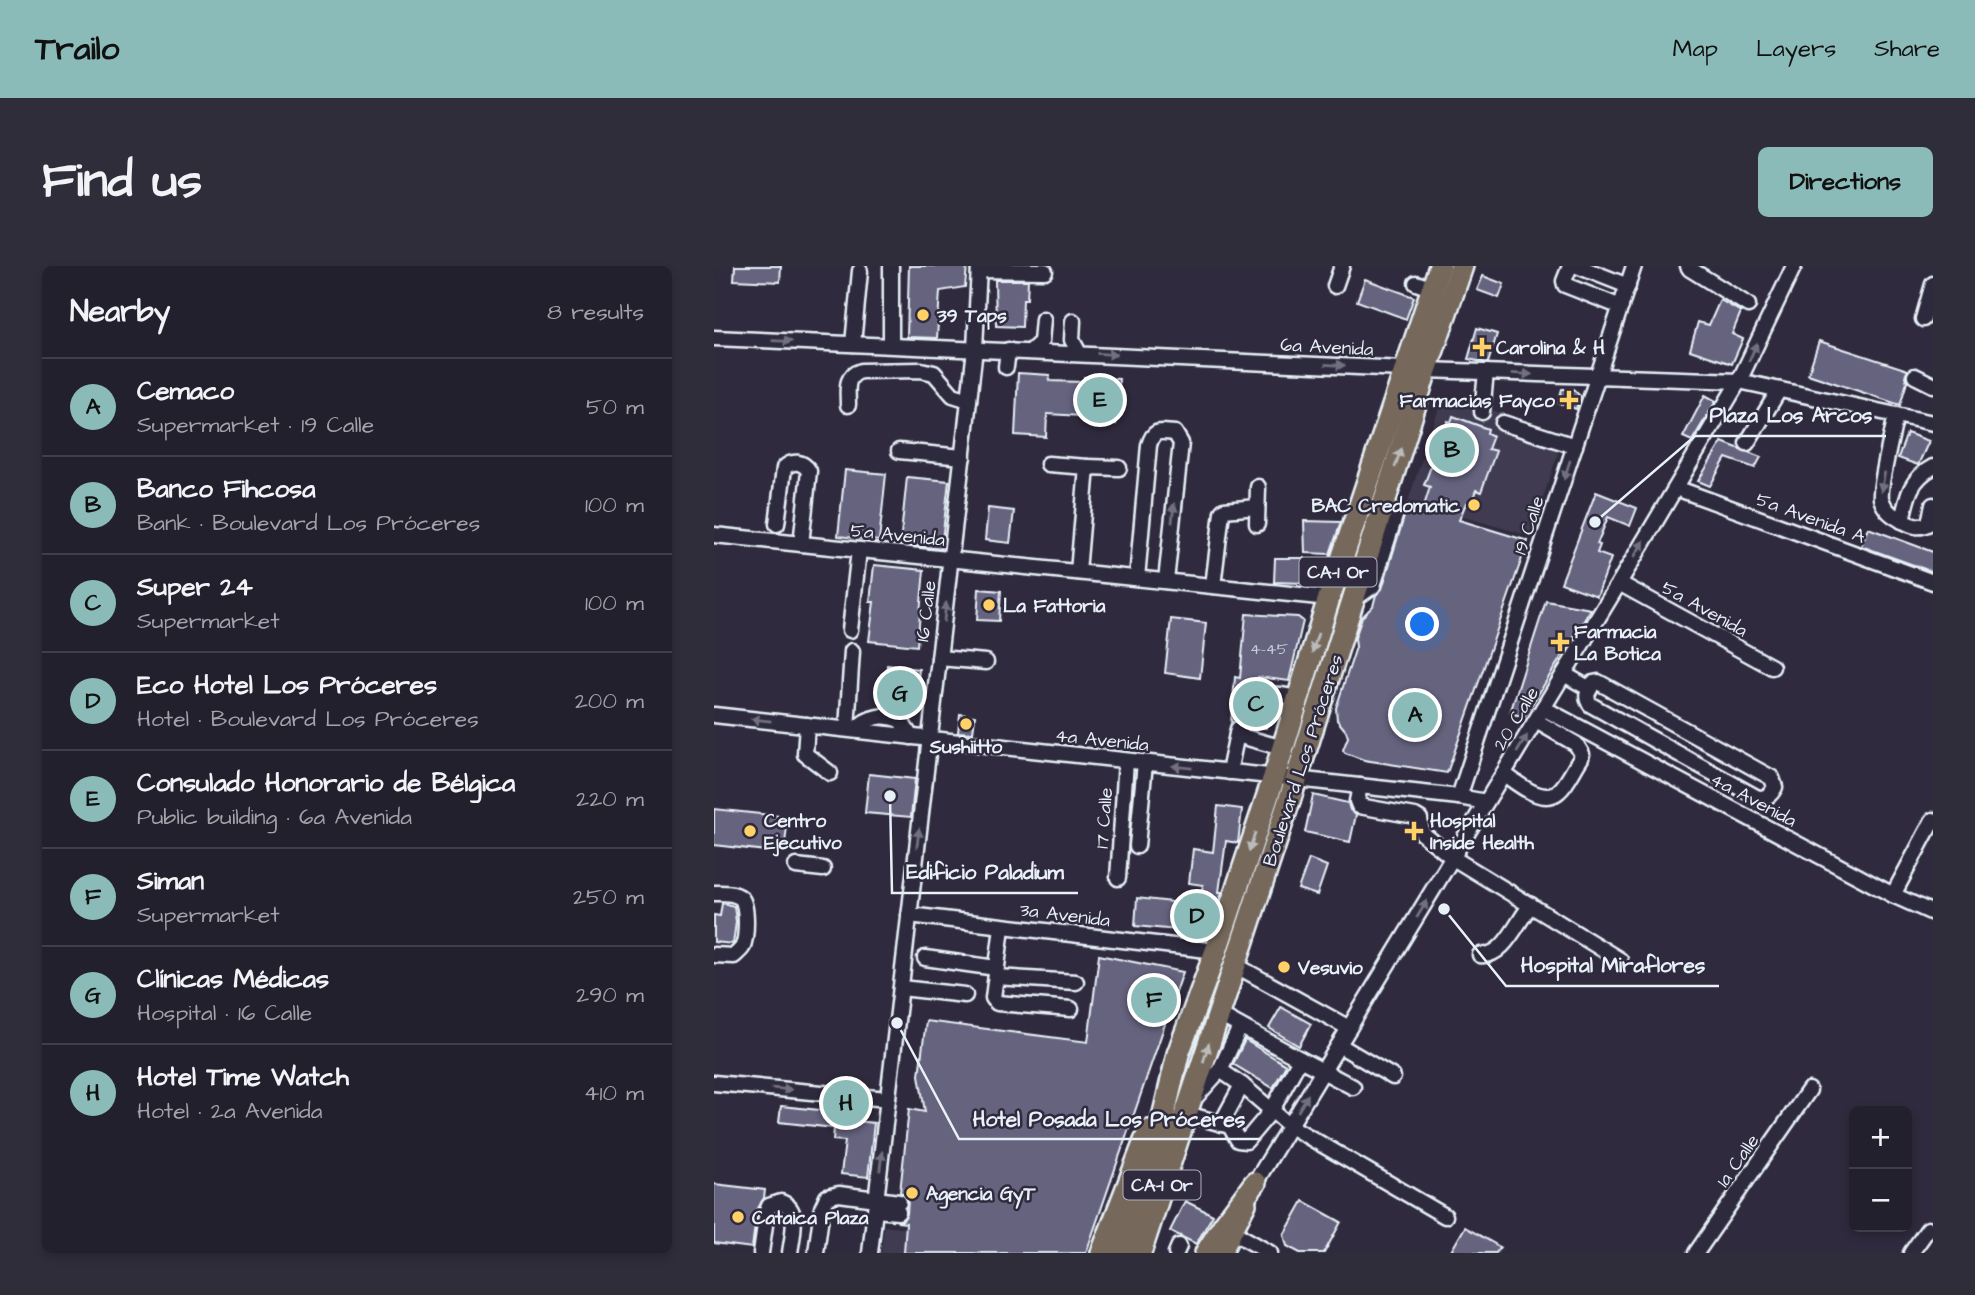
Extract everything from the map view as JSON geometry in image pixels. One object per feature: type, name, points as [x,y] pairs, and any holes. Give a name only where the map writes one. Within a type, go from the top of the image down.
[{"type":"highway","name":"Boulevard Los Próceres","points":[[1140,1253],[1352,601],[1415,369],[1424,286],[1440,266]]},
{"type":"highway","name":"Boulevard Los Próceres","points":[[1105,1247],[1155,1152],[1178,1054],[1216,951],[1274,777],[1329,598],[1415,369],[1462,266]]},
{"type":"highway","points":[[1155,1253],[1181,1173],[1186,1146],[1187,1112]]},
{"type":"highway","points":[[1206,1253],[1255,1182]]},
{"type":"main road","points":[[1221,1253],[1234,1232],[1255,1182]]},
{"type":"street","points":[[891,266],[891,345]]},
{"type":"street","points":[[1335,286],[1342,266]]},
{"type":"street","points":[[1570,266],[1564,281],[1566,285],[1621,307]]},
{"type":"street","points":[[1577,266],[1628,286]]},
{"type":"street","name":"19 Calle","points":[[1459,797],[1634,266]]},
{"type":"street","points":[[1688,266],[1690,270],[1748,305]]},
{"type":"street","name":"20 Calle","points":[[1255,1182],[1540,715],[1739,381],[1794,266]]},
{"type":"street","points":[[979,268],[1045,271]]},
{"type":"street","name":"16 Calle","points":[[870,1253],[970,400],[979,268]]},
{"type":"street","points":[[853,344],[860,271]]},
{"type":"street","points":[[1923,319],[1933,284]]},
{"type":"street","points":[[1031,351],[1041,342],[1043,319]]},
{"type":"street","points":[[1073,321],[1072,340],[1079,353]]},
{"type":"street","name":"6a Avenida","points":[[714,338],[1739,381],[1933,423]]},
{"type":"street","points":[[1006,367],[1008,350]]},
{"type":"street","points":[[848,405],[848,379],[852,373],[861,371],[921,370],[934,373],[953,395],[970,400]]},
{"type":"street","points":[[1482,412],[1486,372]]},
{"type":"street","points":[[1915,376],[1933,385]]},
{"type":"street","points":[[1747,443],[1779,390]]},
{"type":"street","points":[[1896,415],[1881,496],[1887,510],[1912,526],[1922,527],[1929,523],[1933,505]]},
{"type":"street","points":[[967,420],[983,421]]},
{"type":"street","points":[[1503,423],[1575,446]]},
{"type":"street","points":[[1137,578],[1149,445],[1156,432],[1166,432],[1175,433],[1181,443],[1166,581]]},
{"type":"street","points":[[899,451],[963,457]]},
{"type":"street","points":[[776,524],[783,468],[788,463],[806,465],[809,471],[801,544]]},
{"type":"street","points":[[1048,464],[1119,468]]},
{"type":"street","points":[[1079,572],[1087,467]]},
{"type":"street","points":[[1902,521],[1909,489],[1921,474],[1933,467]]},
{"type":"street","points":[[1256,524],[1258,487]]},
{"type":"street","name":"5a Avenida A","points":[[1676,488],[1933,582]]},
{"type":"street","points":[[1213,586],[1222,512],[1257,507]]},
{"type":"street","points":[[1352,601],[1373,586],[1396,513]]},
{"type":"street","name":"5a Avenida","points":[[714,535],[1329,598]]},
{"type":"street","points":[[850,630],[859,550]]},
{"type":"street","name":"5a Avenida","points":[[1619,583],[1772,667]]},
{"type":"street","points":[[851,730],[852,651]]},
{"type":"street","points":[[939,658],[986,662]]},
{"type":"street","points":[[1564,674],[1590,689]]},
{"type":"street","points":[[1593,683],[1603,683],[1748,764],[1772,778],[1775,787],[1773,792],[1764,798],[1758,797],[1603,712],[1587,700],[1586,695],[1590,689],[1593,683]]},
{"type":"street","points":[[1247,708],[1258,698],[1273,693],[1298,698]]},
{"type":"street","name":"4a Avenida","points":[[714,715],[1486,802]]},
{"type":"street","points":[[1504,774],[1535,793],[1549,796],[1558,793],[1581,758],[1582,754],[1576,744],[1540,715]]},
{"type":"street","name":"4a Avenida","points":[[1540,715],[1558,716],[1893,895],[1933,913]]},
{"type":"street","points":[[807,725],[805,754],[830,773]]},
{"type":"street","points":[[1229,772],[1238,730],[1283,748]]},
{"type":"street","name":"17 Calle","points":[[1118,878],[1126,761]]},
{"type":"street","points":[[1137,846],[1145,763]]},
{"type":"street","points":[[1360,786],[1357,801],[1359,806],[1415,816],[1420,819],[1422,833],[1453,858],[1619,960]]},
{"type":"street","points":[[1893,895],[1933,820]]},
{"type":"street","points":[[796,866],[823,869]]},
{"type":"street","points":[[714,893],[740,897],[745,905],[745,932],[742,948],[734,956],[714,955]]},
{"type":"street","points":[[1480,955],[1489,956],[1498,952],[1531,905]]},
{"type":"street","name":"3a Avenida","points":[[909,915],[1216,951]]},
{"type":"street","points":[[1002,927],[993,991],[993,998],[997,1003],[1071,1009]]},
{"type":"street","points":[[925,958],[996,972],[1076,982]]},
{"type":"street","points":[[1235,965],[1349,1028]]},
{"type":"street","points":[[901,988],[965,995]]},
{"type":"street","points":[[1218,1014],[1353,1087]]},
{"type":"street","points":[[1240,1027],[1220,1070],[1187,1112],[1230,1126],[1238,1140],[1250,1139],[1272,1110],[1300,1059]]},
{"type":"street","points":[[1339,1045],[1393,1077]]},
{"type":"street","points":[[1220,1070],[1290,1126],[1445,1216]]},
{"type":"street","points":[[714,1083],[888,1099]]},
{"type":"street","points":[[1221,1125],[1242,1085]]},
{"type":"street","name":"1a Calle","points":[[1696,1253],[1809,1090]]},
{"type":"street","points":[[816,1253],[822,1209],[827,1197],[839,1194],[876,1205],[898,1207]]},
{"type":"street","points":[[761,1253],[767,1211],[769,1206],[780,1202],[790,1208],[794,1215],[790,1253]]},
{"type":"street","points":[[1911,1253],[1928,1229]]},
{"type":"street","points":[[1234,1232],[1270,1253]]},
{"type":"shaded area","points":[[1459,398],[1559,434],[1561,445],[1530,536],[1408,501],[1439,408],[1448,401]]},
{"type":"shaded area","points":[[884,1226],[1093,1250],[1092,1253],[881,1253]]},
{"type":"building","points":[[735,266],[781,266],[780,282],[734,280]]},
{"type":"building","name":"39 Taps","points":[[909,266],[967,266],[965,287],[940,291],[937,338],[907,337]]},
{"type":"building","points":[[1483,276],[1504,284],[1499,298],[1477,290]]},
{"type":"building","points":[[1365,279],[1414,297],[1406,319],[1357,301]]},
{"type":"building","points":[[995,280],[1028,280],[1027,299],[1023,299],[1022,327],[996,326]]},
{"type":"building","points":[[1720,300],[1741,312],[1732,334],[1743,339],[1732,364],[1690,350],[1698,322],[1709,325]]},
{"type":"building","name":"Carolina & H","points":[[1477,328],[1497,334],[1488,363],[1468,359]]},
{"type":"building","points":[[1819,341],[1908,370],[1900,405],[1808,374]]},
{"type":"building","points":[[1018,373],[1050,375],[1049,381],[1084,382],[1084,377],[1119,379],[1116,424],[1082,422],[1082,416],[1047,414],[1046,437],[1015,435]]},
{"type":"building","name":"Farmacias Fayco","points":[[1562,389],[1573,389],[1580,396],[1576,409],[1558,403]]},
{"type":"building","points":[[1705,395],[1716,401],[1692,441],[1683,437]]},
{"type":"building","points":[[1453,416],[1488,429],[1487,433],[1493,436],[1488,449],[1496,451],[1481,492],[1476,490],[1471,504],[1466,503],[1459,520],[1528,541],[1447,773],[1364,760],[1345,753],[1343,750],[1348,737],[1337,720],[1336,708],[1356,647],[1355,638],[1362,617],[1373,606],[1376,595],[1382,589],[1408,504],[1423,509],[1430,487],[1424,485],[1448,421],[1451,422]]},
{"type":"building","points":[[1907,433],[1929,441],[1918,465],[1898,458]]},
{"type":"building","points":[[1722,442],[1761,457],[1755,468],[1726,458],[1710,486],[1698,481]]},
{"type":"building","points":[[845,470],[886,474],[879,541],[838,536]]},
{"type":"building","points":[[907,477],[949,481],[941,549],[900,544]]},
{"type":"building","points":[[1596,492],[1637,508],[1630,526],[1608,517],[1597,544],[1600,545],[1597,553],[1611,558],[1597,596],[1561,583]]},
{"type":"building","points":[[988,508],[1014,511],[1010,543],[985,540]]},
{"type":"building","points":[[1304,521],[1341,522],[1330,554],[1305,553]]},
{"type":"building","points":[[1868,528],[1933,552],[1933,572],[1861,546]]},
{"type":"building","points":[[1275,558],[1304,558],[1304,583],[1274,582]]},
{"type":"building","points":[[874,565],[924,570],[917,646],[869,641],[874,602],[870,602]]},
{"type":"building","name":"La Fattoria","points":[[979,589],[1001,591],[999,621],[977,620]]},
{"type":"building","points":[[1546,601],[1591,609],[1524,717],[1510,713]]},
{"type":"building","points":[[1246,614],[1298,617],[1303,621],[1289,681],[1258,677],[1256,690],[1238,705],[1239,714],[1244,717],[1253,716],[1261,709],[1268,710],[1266,728],[1247,726],[1239,720],[1231,723],[1235,677],[1240,678]]},
{"type":"building","points":[[1171,619],[1206,623],[1200,678],[1165,673]]},
{"type":"building","points":[[887,665],[919,669],[914,712],[883,707]]},
{"type":"building","name":"Sushiitto","points":[[960,714],[975,716],[973,733],[958,732]]},
{"type":"building","points":[[869,774],[915,779],[911,817],[865,813]]},
{"type":"building","points":[[1313,795],[1348,803],[1350,810],[1356,815],[1350,842],[1305,832]]},
{"type":"building","points":[[1218,806],[1242,809],[1238,843],[1226,841],[1219,892],[1222,892],[1210,929],[1177,927],[1177,930],[1135,926],[1137,898],[1199,905],[1203,885],[1189,883],[1193,849],[1213,852]]},
{"type":"building","name":"Centro Ejecutivo","points":[[714,809],[788,817],[784,853],[714,845]]},
{"type":"building","points":[[1309,859],[1327,866],[1317,895],[1298,889]]},
{"type":"building","points":[[722,903],[734,906],[736,922],[733,944],[714,942],[714,915],[720,916]]},
{"type":"building","points":[[1099,955],[1183,972],[1086,1253],[904,1253],[906,1223],[897,1222],[903,1220],[907,1214],[908,1199],[900,1192],[909,1109],[925,1112],[919,1075],[926,1021],[1088,1042]]},
{"type":"building","points":[[1281,1007],[1311,1024],[1299,1046],[1269,1028]]},
{"type":"building","points":[[1245,1040],[1286,1065],[1273,1088],[1233,1064]]},
{"type":"building","points":[[781,1106],[829,1111],[828,1118],[874,1123],[868,1177],[841,1174],[845,1141],[833,1140],[834,1128],[779,1122]]},
{"type":"building","name":"Cataica Plaza","points":[[714,1184],[765,1190],[757,1210],[752,1248],[714,1243]]},
{"type":"building","points":[[1185,1201],[1213,1215],[1196,1244],[1170,1231]]},
{"type":"building","points":[[1303,1201],[1341,1222],[1324,1253],[1300,1253],[1287,1246],[1284,1235]]},
{"type":"building","points":[[1465,1227],[1500,1247],[1496,1253],[1450,1253]]},
{"type":"tunnel","points":[[1239,726],[1247,708]]},
{"type":"place","name":"39 Taps","points":[[923,315]]},
{"type":"place","name":"Carolina & H","points":[[1482,347]]},
{"type":"place","name":"Consulado Honorario de Bélgica","points":[[1100,400]]},
{"type":"place","name":"Farmacias Fayco","points":[[1569,400]]},
{"type":"place","name":"Banco Fihcosa","points":[[1452,450]]},
{"type":"place","name":"BAC Credomatic","points":[[1474,505]]},
{"type":"place","name":"Plaza Los Arcos","points":[[1595,522]]},
{"type":"place","name":"La Fattoria","points":[[989,605]]},
{"type":"place","name":"Farmacia La Botica","points":[[1560,642]]},
{"type":"place","name":"Clínicas Médicas","points":[[900,693]]},
{"type":"place","name":"Super 24","points":[[1256,704]]},
{"type":"place","name":"Cemaco","points":[[1415,715]]},
{"type":"place","name":"Sushiitto","points":[[966,724]]},
{"type":"place","name":"Edificio Paladium","points":[[890,796]]},
{"type":"place","name":"Centro Ejecutivo","points":[[750,831]]},
{"type":"place","name":"Hospital Inside Health","points":[[1414,831]]},
{"type":"place","name":"Hospital Miraflores","points":[[1444,909]]},
{"type":"place","name":"Eco Hotel Los Próceres","points":[[1197,916]]},
{"type":"place","name":"Vesuvio","points":[[1284,967]]},
{"type":"place","name":"Siman","points":[[1154,1000]]},
{"type":"place","name":"Hotel Posada Los Próceres","points":[[897,1023]]},
{"type":"place","name":"Hotel Time Watch","points":[[846,1103]]},
{"type":"place","name":"Agencia GyT","points":[[912,1193]]},
{"type":"place","name":"Cataica Plaza","points":[[738,1217]]}]
